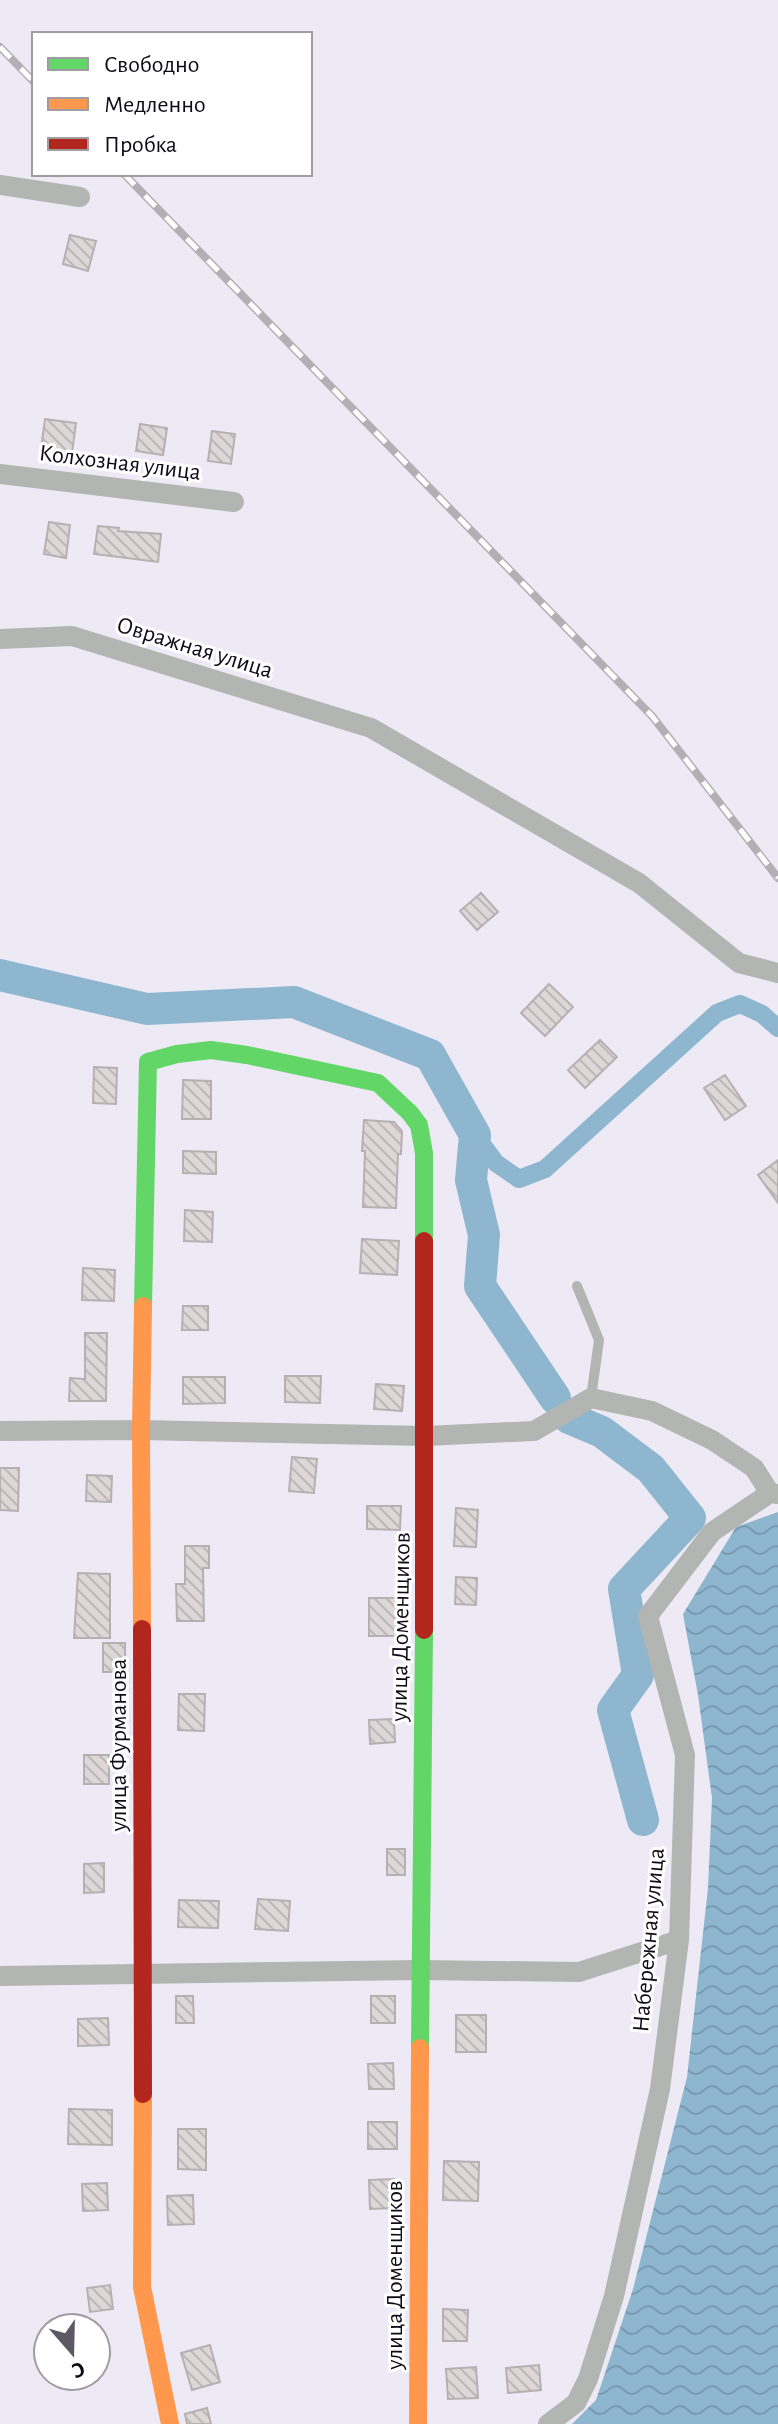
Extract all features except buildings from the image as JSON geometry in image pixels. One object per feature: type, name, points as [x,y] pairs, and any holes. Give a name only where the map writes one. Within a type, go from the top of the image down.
[{"type":"street","points":[[0,185],[80,197]]},
{"type":"street","name":"Колхозная улица","points":[[0,474],[234,502]]},
{"type":"street","name":"Овражная улица","points":[[0,639],[72,636],[371,728],[639,883],[739,963],[778,973]]},
{"type":"street","name":"улица Доменщиков","points":[[148,1062],[177,1054],[211,1050],[378,1083],[419,1125],[424,1153],[426,1436],[418,2424]]},
{"type":"street","name":"улица Фурманова","points":[[148,1062],[141,1430],[142,2287],[170,2424]]},
{"type":"street","points":[[0,1431],[141,1430],[426,1436],[534,1431],[591,1398],[652,1411],[712,1440],[754,1468],[774,1494]]},
{"type":"street","name":"Набережная улица","points":[[548,2424],[576,2403],[588,2379],[614,2296],[660,2089],[679,1940],[685,1755],[648,1616],[712,1532],[774,1494]]},
{"type":"street","points":[[0,1976],[420,1970],[579,1972],[679,1940]]},
{"type":"lane","points":[[577,1286],[599,1340],[591,1398]]},
{"type":"water","points":[[778,1512],[778,2424],[572,2424],[596,2400],[633,2289],[687,2077],[708,1888],[712,1798],[683,1614],[736,1527]]},
{"type":"waterway","points":[[0,975],[147,1009],[294,1002],[430,1055],[475,1135],[471,1180],[484,1235],[480,1286],[555,1398]]},
{"type":"waterway","points":[[475,1135],[496,1163],[519,1179],[545,1169],[717,1013],[740,1004],[762,1014],[778,1028]]},
{"type":"waterway","points":[[569,1418],[602,1432],[651,1469],[690,1518],[624,1589],[638,1675],[613,1710],[643,1820]]},
{"type":"railway","points":[[0,47],[32,80]]},
{"type":"railway","points":[[126,176],[652,716],[778,878]]},
{"type":"traffic: fast","points":[[143,1306],[148,1062],[177,1054],[211,1050],[247,1055],[378,1083],[419,1125],[424,1153],[424,1241]]},
{"type":"traffic: fast","points":[[420,2048],[424,1630]]},
{"type":"traffic: slow","points":[[142,1629],[143,1306]]},
{"type":"traffic: slow","points":[[418,2424],[420,2048]]},
{"type":"traffic: slow","points":[[143,2094],[142,2287],[170,2424]]},
{"type":"traffic: jam","points":[[424,1241],[424,1630]]},
{"type":"traffic: jam","points":[[142,1629],[143,2094]]}]
